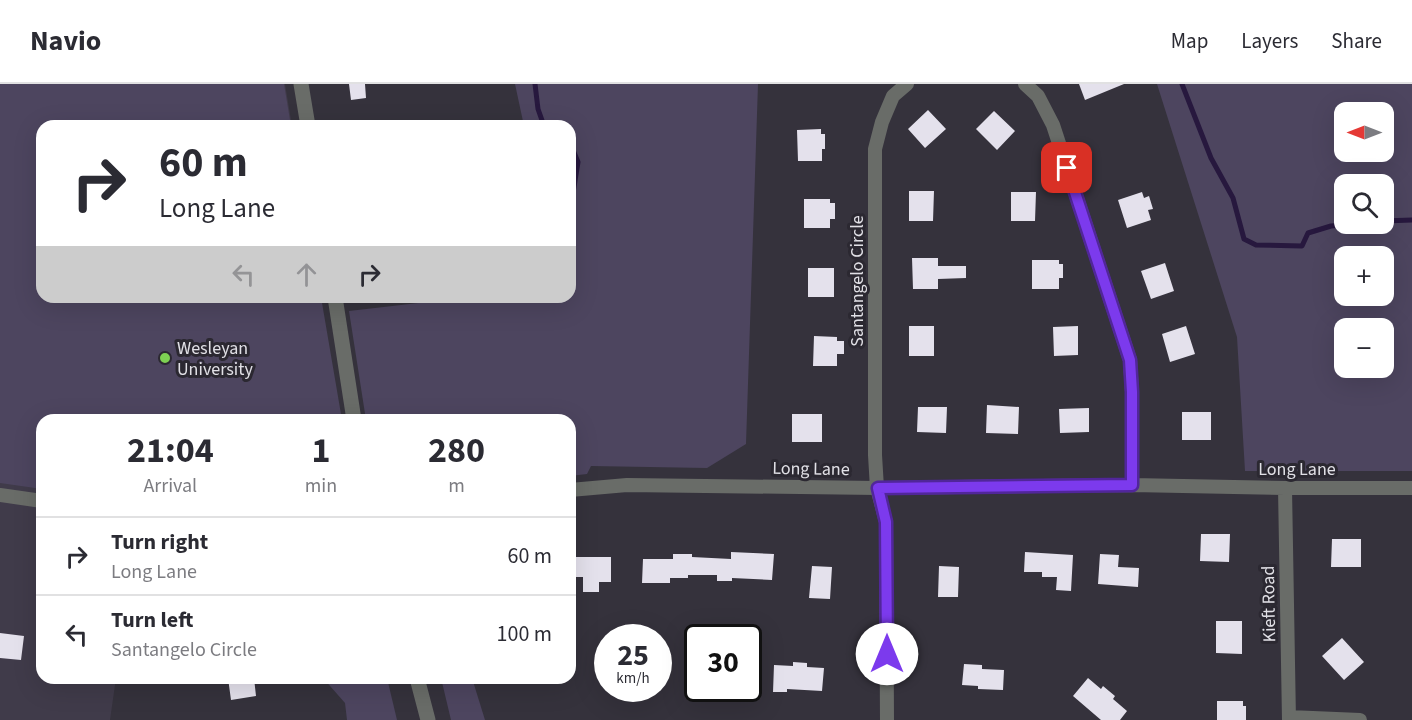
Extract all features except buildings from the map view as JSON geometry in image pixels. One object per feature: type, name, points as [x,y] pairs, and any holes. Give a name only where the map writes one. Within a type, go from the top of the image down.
[{"type":"street","points":[[301,84],[307,120]]},
{"type":"street","name":"Santangelo Circle","points":[[887,720],[886,522],[878,488],[875,455],[875,148],[882,122],[893,96],[907,84]]},
{"type":"street","points":[[1025,84],[1038,96],[1053,125],[1130,360],[1132,485]]},
{"type":"street","points":[[336,303],[353,414]]},
{"type":"street","name":"Long Lane","points":[[576,489],[627,485],[878,488],[1132,485],[1412,488]]},
{"type":"street","name":"Kieft Road","points":[[1285,488],[1289,718]]},
{"type":"street","points":[[0,495],[36,500]]},
{"type":"street","points":[[419,684],[428,720]]},
{"type":"street","points":[[1289,718],[1360,720]]},
{"type":"shaded area","points":[[0,84],[285,84],[291,120],[36,120],[36,303],[42,303],[42,414],[36,414],[36,684],[115,684],[110,720],[0,720]]},
{"type":"shaded area","name":"Wesleyan University","points":[[0,84],[284,84],[290,120],[36,120],[36,303],[322,303],[341,414],[36,414],[36,488],[0,483]]},
{"type":"shaded area","points":[[515,84],[758,84],[746,444],[707,468],[591,466],[587,474],[576,475],[576,414],[365,414],[349,311],[418,303],[576,303],[576,120],[523,120]]},
{"type":"shaded area","points":[[1157,84],[1412,84],[1412,471],[1245,471],[1237,337]]},
{"type":"shaded area","points":[[328,684],[388,684],[397,720],[347,720],[345,703]]},
{"type":"shaded area","points":[[442,684],[474,684],[485,720],[451,720]]},
{"type":"waterway","points":[[535,84],[542,120]]},
{"type":"waterway","points":[[1182,84],[1211,158],[1233,198],[1244,239],[1256,245],[1302,246],[1308,233],[1334,226]]},
{"type":"waterway","points":[[576,157],[578,162],[576,174]]},
{"type":"waterway","points":[[1394,221],[1412,220]]},
{"type":"place","name":"Wesleyan University","points":[[165,358]]},
{"type":"route","points":[[887,654],[886,522],[878,488],[1132,485],[1130,360],[1067,168]]}]
